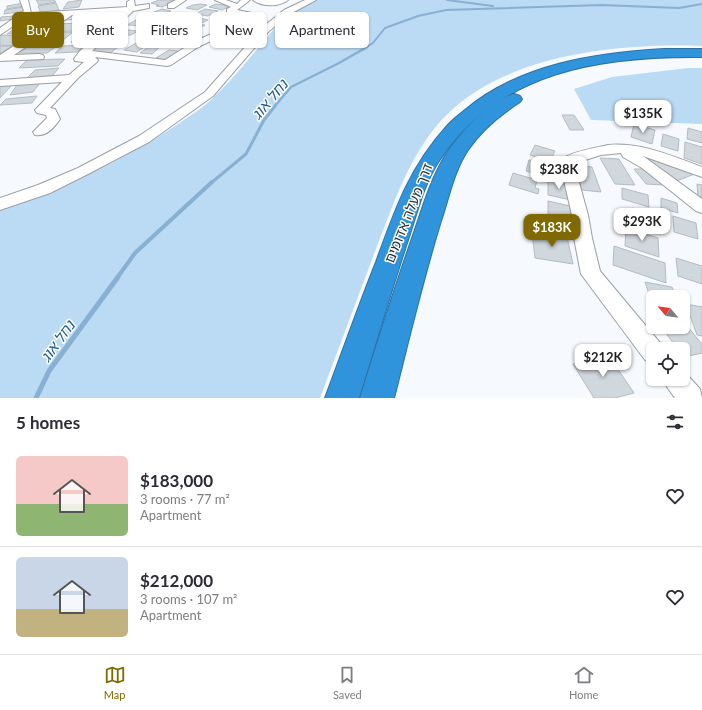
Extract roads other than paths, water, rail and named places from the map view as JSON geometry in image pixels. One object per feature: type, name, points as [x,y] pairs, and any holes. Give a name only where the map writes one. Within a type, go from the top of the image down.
[{"type":"highway","name":"דרך מעלה אדומים","points":[[342,398],[392,251],[414,193],[429,160],[454,126],[487,100],[522,81],[556,69],[592,60],[615,57],[702,53]]},
{"type":"highway","name":"דרך מעלה אדומים","points":[[377,398],[410,281],[444,179],[456,154],[484,122],[507,103],[546,83],[569,75],[616,64],[642,61],[702,59]]},
{"type":"street","points":[[24,0],[28,12]]},
{"type":"street","points":[[171,6],[182,0]]},
{"type":"street","points":[[219,0],[242,3]]},
{"type":"street","points":[[257,0],[278,3],[284,0]]},
{"type":"street","points":[[0,204],[44,189],[89,168],[144,139],[209,94],[275,20],[295,7],[312,0]]},
{"type":"street","points":[[64,13],[130,4],[149,3]]},
{"type":"street","points":[[82,54],[107,55],[167,63],[201,42],[254,16],[230,10],[242,3]]},
{"type":"street","points":[[40,132],[54,119],[51,112],[41,110],[72,78],[93,60],[79,59],[130,4]]},
{"type":"street","points":[[1,58],[70,13]]},
{"type":"street","points":[[0,32],[12,23]]},
{"type":"street","points":[[1,58],[39,57]]},
{"type":"street","points":[[0,83],[72,78]]},
{"type":"street","points":[[646,343],[591,274],[583,238],[580,215],[568,168],[569,161],[586,154],[620,149],[646,154],[702,172]]},
{"type":"street","points":[[620,149],[647,165],[702,207]]},
{"type":"street","points":[[681,386],[691,398]]},
{"type":"waterway","points":[[447,0],[493,6]]},
{"type":"waterway","name":"נחל אוג","points":[[369,46],[373,43],[385,28],[418,16],[446,10],[602,5],[679,8],[702,4]]},
{"type":"waterway","name":"נחל אוג","points":[[274,107],[291,87],[365,48]]},
{"type":"waterway","name":"נחל אוג","points":[[211,183],[246,154],[264,120],[275,106]]},
{"type":"waterway","name":"נחל אוג","points":[[117,278],[135,253],[212,182]]},
{"type":"waterway","name":"נחל אוג","points":[[36,398],[49,371],[118,277]]}]
